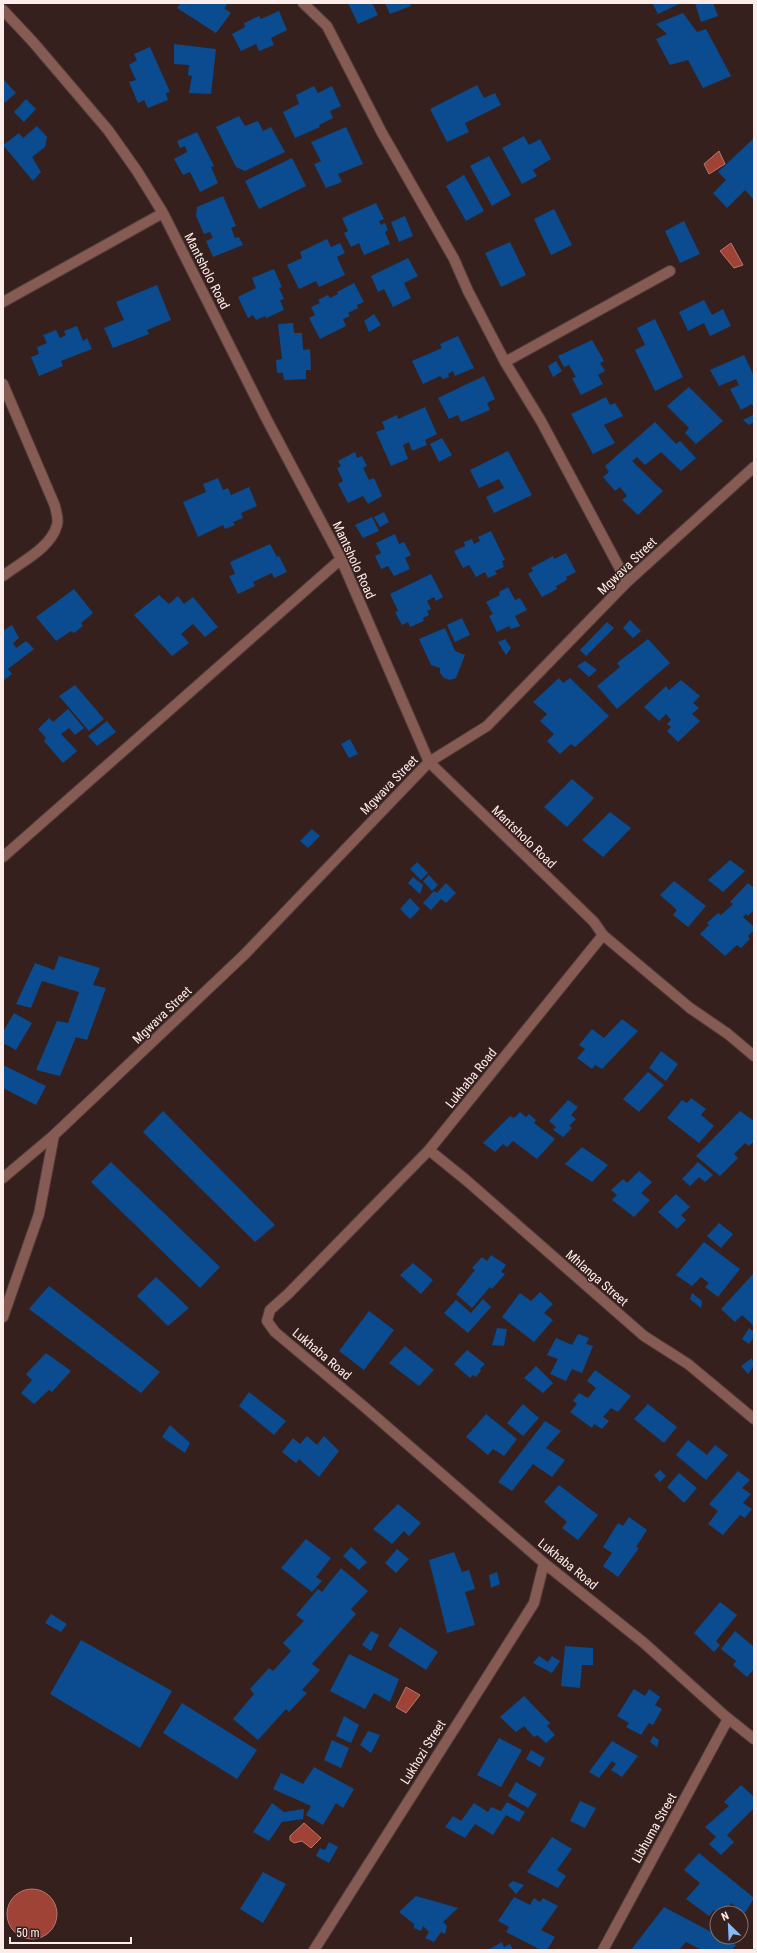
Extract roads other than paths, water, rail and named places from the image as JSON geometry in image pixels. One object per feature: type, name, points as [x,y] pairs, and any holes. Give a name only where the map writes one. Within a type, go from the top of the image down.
[{"type":"street","points":[[303,3],[327,26],[382,133],[454,259],[468,291],[505,362],[541,421],[627,582]]},
{"type":"street","name":"Mantsholo Road","points":[[3,10],[34,42],[108,130],[137,171],[163,213],[266,418],[341,559],[429,762],[594,922],[603,935],[690,1008],[728,1034],[754,1056]]},
{"type":"street","points":[[3,302],[163,213]]},
{"type":"street","points":[[505,362],[670,271]]},
{"type":"street","points":[[3,384],[55,506],[58,523],[53,535],[45,545],[3,576]]},
{"type":"street","name":"Mgwava Street","points":[[3,1178],[54,1135],[244,954],[429,762],[487,726],[627,582],[754,467]]},
{"type":"street","points":[[3,857],[341,559]]},
{"type":"street","name":"Lukhaba Road","points":[[603,935],[429,1150],[288,1294],[270,1310],[267,1321],[275,1332],[362,1404],[544,1563],[644,1643],[728,1719],[754,1739]]},
{"type":"street","points":[[3,1317],[39,1214],[54,1135]]},
{"type":"street","name":"Mhlanga Street","points":[[429,1150],[472,1185],[644,1336],[688,1364],[754,1419]]},
{"type":"street","name":"Lukhozi Street","points":[[314,1950],[534,1602],[544,1563]]},
{"type":"street","name":"Libhuma Street","points":[[603,1950],[728,1719]]}]
